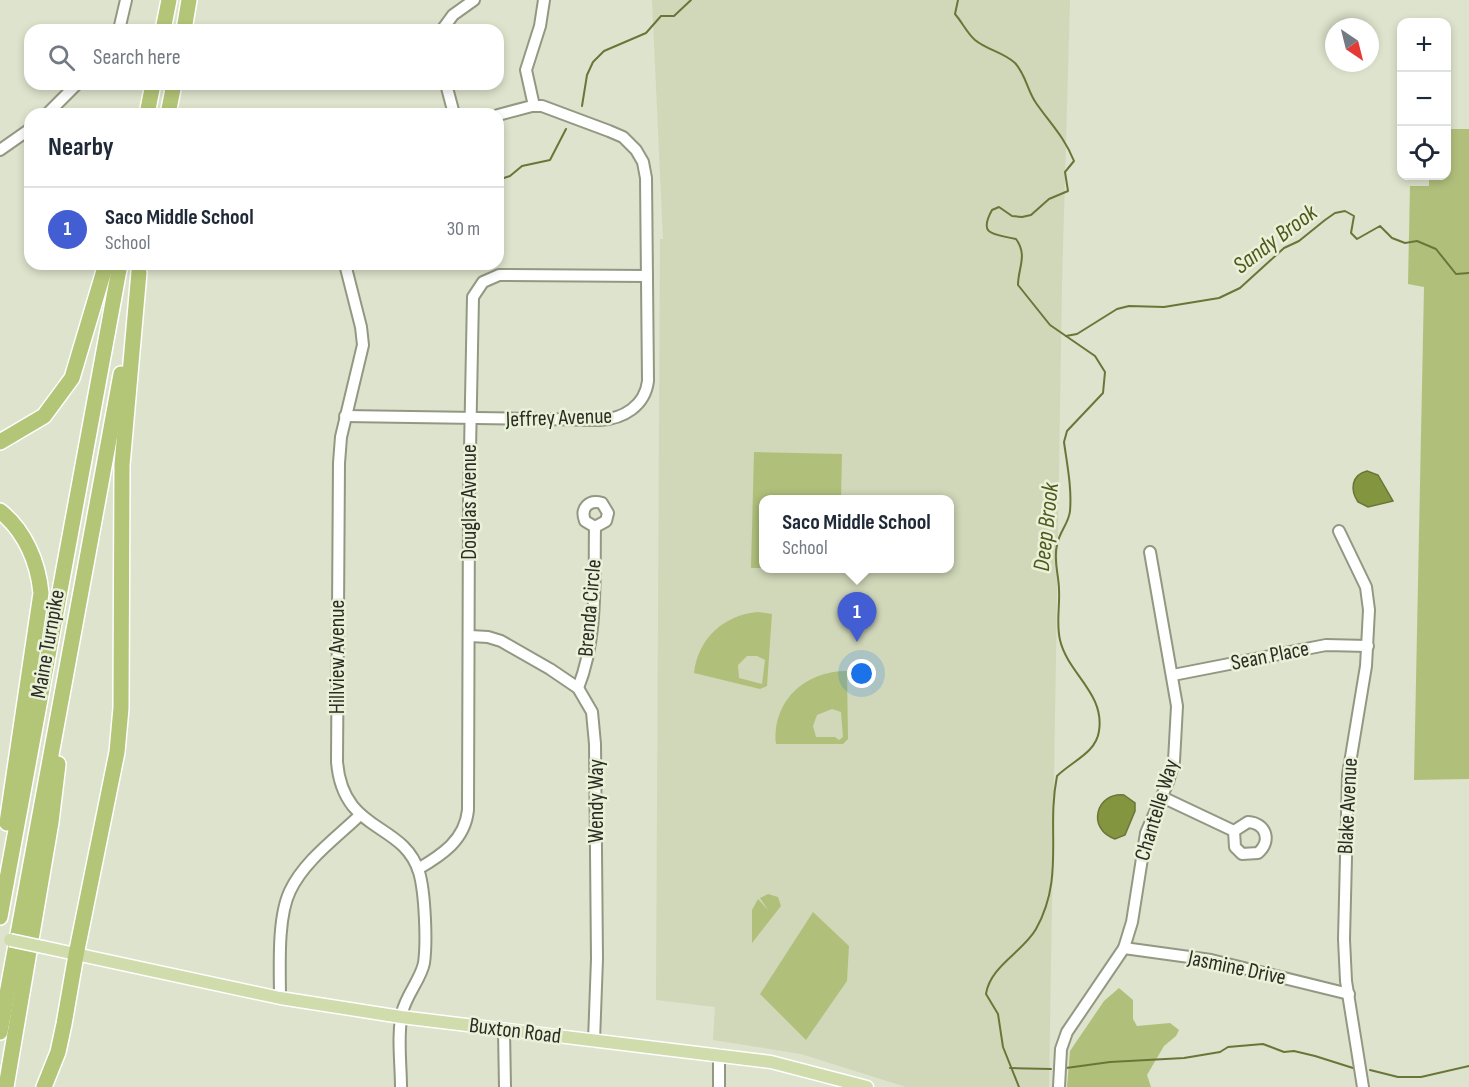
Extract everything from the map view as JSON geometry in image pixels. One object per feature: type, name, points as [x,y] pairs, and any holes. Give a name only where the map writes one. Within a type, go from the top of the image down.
[{"type":"highway","points":[[164,24],[168,0]]},
{"type":"highway","points":[[185,24],[189,0]]},
{"type":"highway","points":[[148,108],[152,90]]},
{"type":"highway","points":[[169,108],[173,90]]},
{"type":"highway","points":[[0,442],[44,416],[68,384],[80,357],[104,270]]},
{"type":"highway","name":"Maine Turnpike","points":[[0,917],[119,270]]},
{"type":"highway","points":[[44,1087],[58,1052],[117,752],[121,708],[122,465],[140,270]]},
{"type":"highway","name":"Maine Turnpike","points":[[0,1032],[140,270]]},
{"type":"highway","points":[[0,511],[16,527],[29,548],[37,569],[40,593],[0,870]]},
{"type":"highway","points":[[6,1087],[51,822],[68,661]]},
{"type":"main road","points":[[5,939],[76,955]]},
{"type":"main road","name":"Buxton Road","points":[[76,955],[280,998],[401,1017],[719,1055],[792,1066],[867,1087]]},
{"type":"street","points":[[120,24],[126,0]]},
{"type":"street","points":[[446,24],[453,15],[474,0]]},
{"type":"street","points":[[534,106],[526,70],[540,26],[544,0]]},
{"type":"street","points":[[53,108],[71,90]]},
{"type":"street","points":[[448,90],[452,108]]},
{"type":"street","points":[[504,114],[534,106],[547,107],[622,137],[639,154],[646,178],[647,276]]},
{"type":"street","points":[[0,150],[24,133]]},
{"type":"street","name":"Hillview Avenue","points":[[346,270],[363,340],[361,359],[345,416],[339,463],[337,762],[344,793],[359,816],[399,843],[418,869],[423,896],[424,965],[406,997],[401,1017],[402,1087]]},
{"type":"street","name":"Douglas Avenue","points":[[418,869],[452,845],[466,823],[469,783],[471,308],[475,292],[483,282],[503,274],[647,276]]},
{"type":"street","name":"Jeffrey Avenue","points":[[345,416],[470,420],[600,420],[619,417],[633,409],[644,396],[648,381],[647,276]]},
{"type":"street","name":"Brenda Circle","points":[[578,688],[585,668],[591,631],[596,526]]},
{"type":"street","name":"Blake Avenue","points":[[1339,531],[1366,587],[1369,610],[1368,646],[1350,757],[1346,799],[1344,939],[1349,994],[1363,1087]]},
{"type":"street","name":"Chantelle Way","points":[[1059,1087],[1061,1049],[1067,1032],[1124,948],[1132,922],[1146,833],[1171,772],[1177,737],[1178,706],[1150,552]]},
{"type":"street","name":"Wendy Way","points":[[470,636],[488,637],[501,641],[550,669],[578,688],[592,712],[596,744],[597,959],[594,1041]]},
{"type":"street","name":"Sean Place","points":[[1173,675],[1326,645],[1368,646]]},
{"type":"street","points":[[1162,797],[1234,831]]},
{"type":"street","points":[[280,998],[282,929],[289,892],[312,862],[359,816]]},
{"type":"street","name":"Jasmine Drive","points":[[1124,948],[1211,960],[1349,994]]},
{"type":"street","points":[[504,1030],[505,1087]]},
{"type":"street","points":[[718,1087],[719,1055]]},
{"type":"shaded area","points":[[652,0],[1070,0],[1062,284],[1049,1087],[906,1087],[801,1054],[713,1040],[715,1007],[656,1000],[660,239],[663,239]]},
{"type":"shaded area","points":[[1451,129],[1469,129],[1469,779],[1414,780],[1424,287],[1408,284],[1410,186],[1429,186],[1429,180],[1451,180]]},
{"type":"shaded area","points":[[754,452],[842,454],[841,495],[759,495],[759,568],[751,568]]},
{"type":"shaded area","points":[[1367,471],[1378,475],[1393,501],[1368,507],[1358,502],[1353,488],[1355,479]]},
{"type":"shaded area","points":[[758,612],[772,614],[767,686],[760,689],[694,673],[701,650],[714,631],[723,624],[745,614]],"holes":[[[747,656],[757,656],[765,660],[762,684],[739,678],[738,665]]]},
{"type":"shaded area","points":[[847,671],[848,739],[843,744],[776,744],[776,729],[780,714],[794,691],[818,676]],"holes":[[[832,709],[841,712],[843,737],[839,740],[835,737],[816,737],[813,726],[817,715]]]},
{"type":"shaded area","points":[[1124,795],[1135,803],[1135,811],[1125,835],[1115,839],[1100,827],[1098,812],[1107,799]]},
{"type":"shaded area","points":[[768,894],[778,897],[781,906],[752,943],[752,910],[758,899],[768,910],[760,898]]},
{"type":"shaded area","points":[[813,912],[849,946],[847,981],[806,1040],[760,994]]},
{"type":"shaded area","points":[[1119,988],[1133,1000],[1133,1019],[1137,1026],[1170,1023],[1179,1030],[1176,1036],[1164,1046],[1147,1075],[1151,1087],[1067,1087],[1070,1051],[1104,1001]]},
{"type":"waterway","points":[[582,106],[587,75],[593,62],[604,51],[646,33],[661,16],[674,16],[691,0]]},
{"type":"waterway","name":"Deep Brook","points":[[958,0],[955,14],[967,31],[980,43],[1015,63],[1022,72],[1033,98],[1062,138],[1074,161],[1065,172],[1068,191],[1049,199],[1031,215],[1012,216],[999,207],[992,210],[988,219],[988,230],[996,235],[1016,239],[1022,256],[1018,285],[1050,325],[1095,356],[1105,372],[1103,393],[1067,431],[1064,442],[1070,485],[1070,511],[1056,551],[1060,640],[1070,663],[1097,706],[1099,731],[1097,739],[1088,751],[1057,776],[1054,796],[1052,872],[1045,910],[1030,937],[994,975],[986,994],[998,1014],[1003,1047],[1019,1087]]},
{"type":"waterway","points":[[504,178],[522,166],[550,160],[566,129]]},
{"type":"waterway","name":"Sandy Brook","points":[[1066,336],[1077,334],[1117,309],[1129,306],[1164,307],[1219,298],[1240,288],[1284,248],[1299,241],[1335,213],[1345,211],[1354,216],[1351,233],[1357,239],[1380,226],[1392,238],[1405,243],[1417,241],[1436,249],[1456,274],[1469,273]]},
{"type":"waterway","points":[[1066,1068],[1110,1062],[1184,1058],[1220,1052],[1228,1047],[1263,1044],[1284,1052],[1294,1051],[1353,1068]]},
{"type":"waterway","points":[[1370,1070],[1398,1077],[1421,1077],[1469,1066]]},
{"type":"waterway","points":[[1010,1068],[1051,1069]]},
{"type":"place","name":"Saco Middle School","points":[[857,642]]}]
